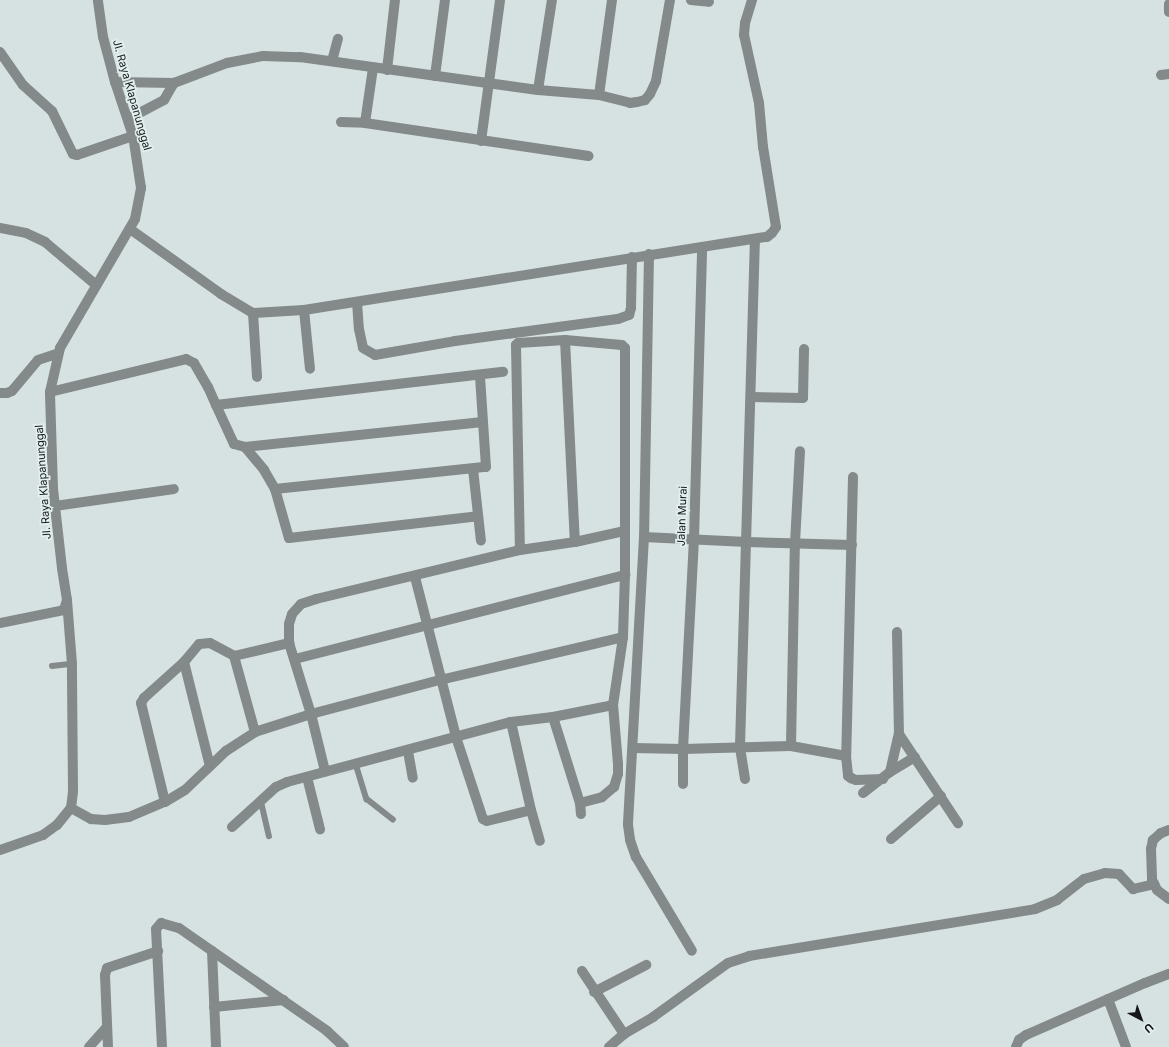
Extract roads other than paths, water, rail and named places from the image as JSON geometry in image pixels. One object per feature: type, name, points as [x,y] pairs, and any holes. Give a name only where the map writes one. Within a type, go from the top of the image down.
[{"type":"street","name":"Jl. Raya Klapanunggal","points":[[71,808],[73,790],[72,664],[68,600],[62,568],[52,475],[50,392],[57,354],[130,229],[139,207],[141,188],[133,136],[115,82],[103,37],[98,0]]},
{"type":"street","points":[[387,70],[394,0]]},
{"type":"street","points":[[435,76],[445,0]]},
{"type":"street","points":[[481,141],[500,0]]},
{"type":"street","points":[[538,90],[552,0]]},
{"type":"street","points":[[599,95],[612,0]]},
{"type":"street","points":[[115,82],[174,83],[227,64],[263,56],[300,57],[489,84],[599,95],[630,103],[645,100],[650,94],[659,72],[670,0]]},
{"type":"street","points":[[691,0],[709,2]]},
{"type":"street","points":[[130,229],[222,294],[253,313],[304,310],[649,254],[702,248],[767,237],[772,233],[776,226],[763,147],[759,104],[744,34],[745,24],[752,0]]},
{"type":"street","points":[[1169,4],[1169,12]]},
{"type":"street","points":[[332,61],[338,39]]},
{"type":"street","points":[[0,52],[23,85],[52,111],[73,154],[77,155],[133,136]]},
{"type":"street","points":[[366,123],[373,68]]},
{"type":"street","points":[[128,119],[164,100],[174,83]]},
{"type":"street","points":[[342,122],[366,123],[589,156]]},
{"type":"street","points":[[0,228],[26,233],[46,242],[96,285]]},
{"type":"street","points":[[744,779],[740,746],[755,239]]},
{"type":"street","name":"Jalan Murai","points":[[683,784],[683,749],[694,539],[702,248]]},
{"type":"street","points":[[649,254],[644,537],[628,819],[630,840],[636,858],[692,951]]},
{"type":"street","points":[[357,302],[359,329],[363,348],[375,355],[455,341],[618,319],[629,315],[631,308],[632,257]]},
{"type":"street","points":[[304,310],[310,369]]},
{"type":"street","points":[[253,313],[257,377]]},
{"type":"street","points":[[565,340],[575,542]]},
{"type":"street","points":[[520,550],[516,345],[518,343],[565,340],[622,344],[625,348],[625,575],[623,637],[613,704],[618,764],[614,787],[602,797],[580,803]]},
{"type":"street","points":[[751,397],[803,398],[804,349]]},
{"type":"street","points":[[0,392],[7,393],[12,391],[38,360],[57,354]]},
{"type":"street","points":[[50,392],[186,359],[194,363],[208,387],[234,444],[245,447],[483,422]]},
{"type":"street","points":[[216,404],[480,376],[503,372]]},
{"type":"street","points":[[275,490],[486,467],[480,376]]},
{"type":"street","points":[[245,447],[264,470],[275,490],[289,538],[478,516]]},
{"type":"street","points":[[791,746],[795,543],[800,452]]},
{"type":"street","points":[[473,469],[481,541]]},
{"type":"street","points":[[853,478],[846,756],[848,776],[856,780],[886,776]]},
{"type":"street","points":[[55,506],[174,489]]},
{"type":"street","points":[[325,771],[311,714],[289,643],[292,614],[301,604],[316,599],[414,577],[520,550],[575,542],[624,531]]},
{"type":"street","points":[[644,537],[852,545]]},
{"type":"street","points":[[295,659],[625,575]]},
{"type":"street","points":[[414,577],[440,680],[456,736],[483,819],[487,821],[531,810]]},
{"type":"street","points":[[0,624],[64,610],[68,600]]},
{"type":"street","points":[[886,776],[899,734],[897,632]]},
{"type":"street","points":[[0,850],[43,835],[57,825],[71,808],[91,819],[105,820],[129,817],[165,802],[185,790],[226,751],[254,732],[311,714],[440,680],[623,637]]},
{"type":"street","points":[[165,802],[141,703],[144,698],[184,662],[199,644],[210,643],[234,656],[289,643]]},
{"type":"street","points":[[234,656],[254,732]]},
{"type":"street","points":[[184,662],[210,766]]},
{"type":"street","points":[[232,827],[276,787],[287,782],[325,771],[408,751],[456,736],[511,722],[553,717],[613,704]]},
{"type":"street","points":[[553,717],[580,803],[581,814]]},
{"type":"street","points":[[511,722],[531,810],[540,840]]},
{"type":"street","points":[[899,734],[958,823]]},
{"type":"street","points":[[632,748],[683,749],[740,746],[791,746],[846,756]]},
{"type":"street","points":[[408,751],[413,778]]},
{"type":"street","points":[[863,793],[914,757]]},
{"type":"street","points":[[307,777],[320,829]]},
{"type":"street","points":[[891,839],[941,796]]},
{"type":"street","points":[[1169,830],[1161,833],[1153,840],[1152,857],[1152,880],[1157,890],[1169,899]]},
{"type":"street","points":[[609,1047],[624,1034],[653,1017],[728,963],[749,956],[1035,909],[1056,900],[1084,879],[1105,872],[1119,874],[1133,889],[1154,884]]},
{"type":"street","points":[[162,1047],[156,929],[161,923],[179,928],[328,1031],[344,1047]]},
{"type":"street","points":[[108,1047],[105,975],[107,968],[158,951]]},
{"type":"street","points":[[212,951],[216,1047]]},
{"type":"street","points":[[594,992],[646,965]]},
{"type":"street","points":[[582,972],[594,992],[624,1034]]},
{"type":"street","points":[[1016,1047],[1019,1040],[1026,1034],[1169,974]]},
{"type":"street","points":[[1108,999],[1126,1047]]},
{"type":"street","points":[[214,1007],[284,1000]]},
{"type":"street","points":[[89,1047],[107,1027]]},
{"type":"lane","points":[[52,666],[72,664]]},
{"type":"lane","points":[[356,764],[367,799],[393,819]]},
{"type":"lane","points":[[261,800],[269,836]]}]
